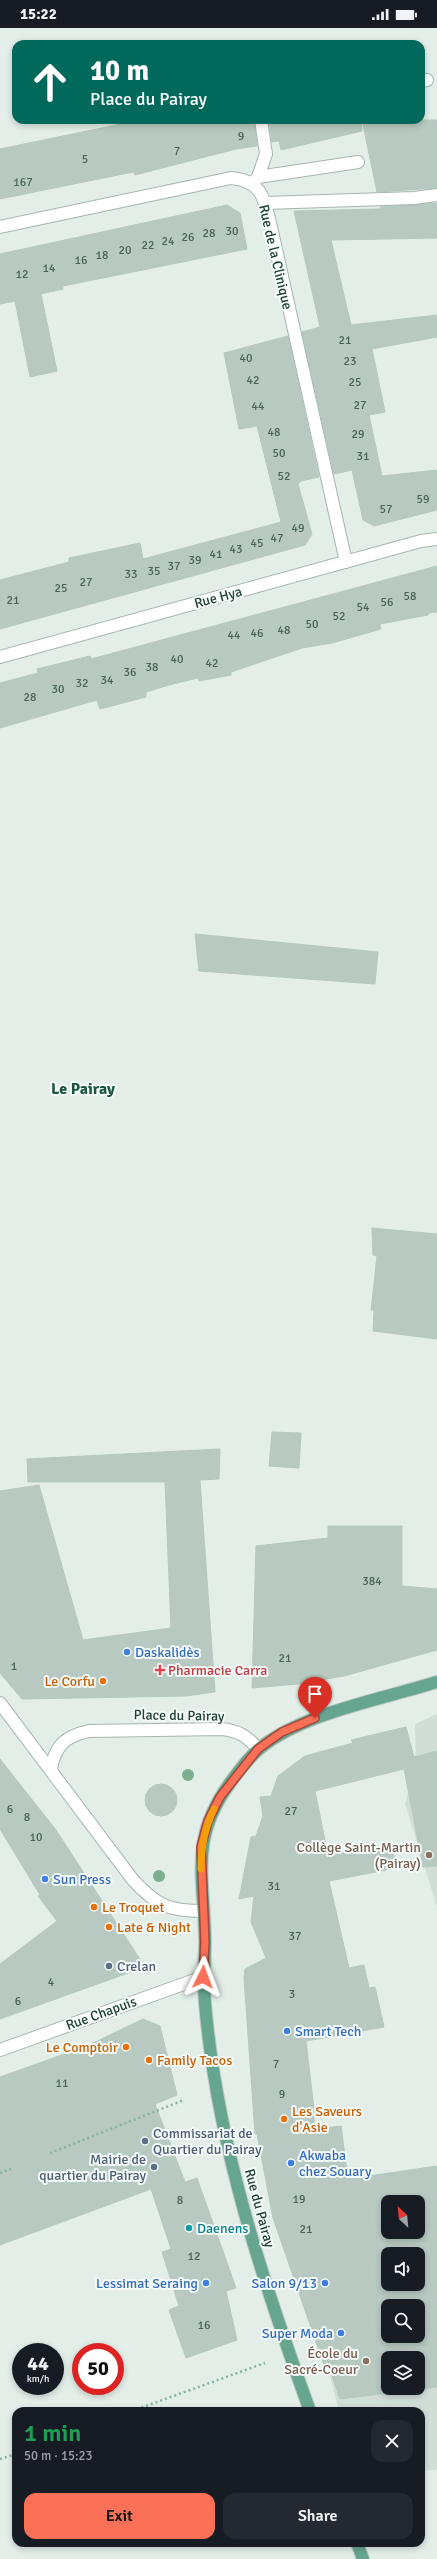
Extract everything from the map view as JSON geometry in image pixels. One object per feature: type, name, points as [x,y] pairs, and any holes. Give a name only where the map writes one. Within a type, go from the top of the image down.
[{"type":"main road","points":[[203,1911],[201,1847],[208,1821],[220,1797],[258,1749],[282,1732],[315,1718],[437,1682]]},
{"type":"main road","name":"Rue du Pairay","points":[[203,1911],[205,1942],[203,1977],[212,2066],[238,2193],[260,2265],[309,2407]]},
{"type":"main road","points":[[358,2547],[363,2559]]},
{"type":"street","points":[[255,180],[266,154],[261,124]]},
{"type":"street","points":[[0,227],[231,178],[255,180],[358,162]]},
{"type":"street","name":"Rue de la Clinique","points":[[255,180],[265,203],[346,562]]},
{"type":"street","points":[[265,203],[436,195]]},
{"type":"street","name":"Rue Hya","points":[[0,657],[421,541],[437,539]]},
{"type":"street","points":[[0,1704],[51,1769],[133,1880],[146,1894],[161,1905],[180,1911],[203,1911]]},
{"type":"street","name":"Place du Pairay","points":[[51,1769],[53,1755],[61,1743],[73,1735],[89,1731],[222,1729],[238,1731],[249,1738],[258,1749]]},
{"type":"street","name":"Rue Chapuis","points":[[0,2050],[203,1977]]},
{"type":"path","points":[[50,2153],[184,2100]]},
{"type":"path","points":[[0,2173],[11,2169]]},
{"type":"path","points":[[143,2407],[265,2363]]},
{"type":"path","points":[[0,2459],[12,2455]]},
{"type":"shaded area","name":"Collège Saint-Martin (Pairay)","points":[[437,1714],[437,1907],[405,1804],[416,1764],[415,1724]]},
{"type":"shaded area","name":"École du Sacré-Coeur","points":[[437,2251],[437,2470],[425,2471],[425,2407],[338,2407],[327,2365],[381,2354],[381,2395],[425,2395],[425,2351],[398,2351],[423,2346],[423,2343],[425,2343],[425,2299],[419,2299],[419,2291],[425,2291],[425,2272]]},
{"type":"building","points":[[425,120],[437,120],[437,188],[377,192],[363,124],[425,124]]},
{"type":"building","points":[[121,124],[254,124],[257,146],[236,149],[135,175],[133,172],[0,199],[0,149]]},
{"type":"building","points":[[270,124],[361,124],[362,131],[281,150],[279,141],[272,142]]},
{"type":"building","points":[[437,203],[437,238],[331,240],[351,325],[437,315],[437,337],[372,349],[385,412],[369,415],[382,476],[437,470],[437,510],[374,526],[363,520],[352,470],[334,474],[302,332],[320,327],[294,211],[381,209],[380,207]]},
{"type":"building","points":[[227,205],[240,213],[247,249],[63,286],[63,289],[41,294],[57,371],[30,377],[15,301],[0,304],[0,254]]},
{"type":"building","points":[[288,336],[319,477],[301,481],[298,484],[312,534],[305,545],[0,629],[0,580],[69,562],[69,558],[140,543],[143,559],[281,522],[257,426],[239,429],[224,353]]},
{"type":"building","points":[[437,566],[437,612],[380,624],[381,629],[332,643],[302,648],[231,672],[231,675],[199,681],[198,678],[169,685],[146,692],[146,697],[100,709],[97,700],[0,728],[0,683],[38,673],[37,669],[90,656],[91,659]]},
{"type":"building","points":[[195,934],[378,952],[375,984],[199,971]]},
{"type":"building","points":[[372,1228],[437,1234],[437,1339],[373,1331],[374,1310],[371,1310],[377,1256],[373,1255]]},
{"type":"building","points":[[272,1432],[301,1433],[299,1468],[269,1466]]},
{"type":"building","points":[[220,1449],[219,1479],[200,1480],[215,1692],[185,1696],[22,1699],[0,1673],[0,1491],[39,1485],[83,1640],[171,1628],[165,1482],[28,1482],[27,1459]]},
{"type":"building","points":[[328,1526],[402,1526],[402,1586],[437,1589],[437,1650],[344,1676],[298,1684],[252,1688],[256,1546],[328,1538]]},
{"type":"building","points":[[406,1727],[414,1757],[437,1751],[437,1866],[423,1867],[404,1769],[315,1791],[328,1855],[392,1845],[396,1868],[329,1881],[349,1968],[364,1965],[369,1988],[375,1987],[384,2027],[306,2041],[314,2109],[314,2129],[341,2126],[348,2179],[437,2166],[437,2387],[425,2388],[425,2351],[381,2351],[381,2394],[340,2399],[328,2364],[324,2365],[273,2218],[257,2134],[255,2134],[244,1978],[245,1969],[266,1958],[251,1922],[254,1896],[239,1899],[251,1837],[256,1836],[263,1816],[260,1797],[271,1796],[278,1776],[305,1756],[353,1743],[351,1740]]},
{"type":"building","points":[[0,1759],[56,1830],[145,1967],[0,2019],[0,1964],[57,1921],[38,1896],[40,1895],[0,1829]]},
{"type":"building","points":[[161,1784],[167,1785],[174,1791],[177,1800],[176,1806],[170,1813],[161,1816],[155,1815],[148,1809],[145,1800],[146,1794],[152,1787]]},
{"type":"building","points":[[143,2019],[160,2026],[177,2095],[155,2104],[185,2182],[197,2178],[236,2288],[226,2291],[237,2340],[186,2358],[169,2310],[179,2306],[162,2252],[171,2249],[151,2189],[0,2245],[0,2077],[87,2046]]},
{"type":"slow traffic","points":[[201,1869],[201,1847],[208,1821],[214,1809]]},
{"type":"place","name":"Daskalidès","points":[[127,1652]]},
{"type":"place","name":"Pharmacie Carra","points":[[160,1670]]},
{"type":"place","name":"Le Corfu","points":[[103,1681]]},
{"type":"place","name":"Collège Saint-Martin (Pairay)","points":[[429,1855]]},
{"type":"place","name":"Sun Press","points":[[45,1879]]},
{"type":"place","name":"Le Troquet","points":[[94,1907]]},
{"type":"place","name":"Late & Night","points":[[109,1927]]},
{"type":"place","name":"Crelan","points":[[109,1966]]},
{"type":"place","name":"Smart Tech","points":[[287,2031]]},
{"type":"place","name":"Le Comptoir","points":[[126,2047]]},
{"type":"place","name":"Family Tacos","points":[[149,2060]]},
{"type":"place","name":"Les Saveurs d'Asie","points":[[284,2119]]},
{"type":"place","name":"Commissariat de Quartier du Pairay","points":[[145,2141]]},
{"type":"place","name":"Akwaba chez Souary","points":[[291,2163]]},
{"type":"place","name":"Mairie de quartier du Pairay","points":[[154,2167]]},
{"type":"place","name":"Daenens","points":[[189,2228]]},
{"type":"place","name":"Lessimat Seraing","points":[[206,2283]]},
{"type":"place","name":"Salon 9/13","points":[[325,2283]]},
{"type":"place","name":"Super Moda","points":[[341,2333]]},
{"type":"place","name":"École du Sacré-Coeur","points":[[366,2361]]},
{"type":"district","name":"Le Pairay","points":[[83,1088]]},
{"type":"route","points":[[203,1977],[205,1942],[201,1847],[208,1821],[220,1797],[258,1749],[282,1732],[315,1718]]}]
